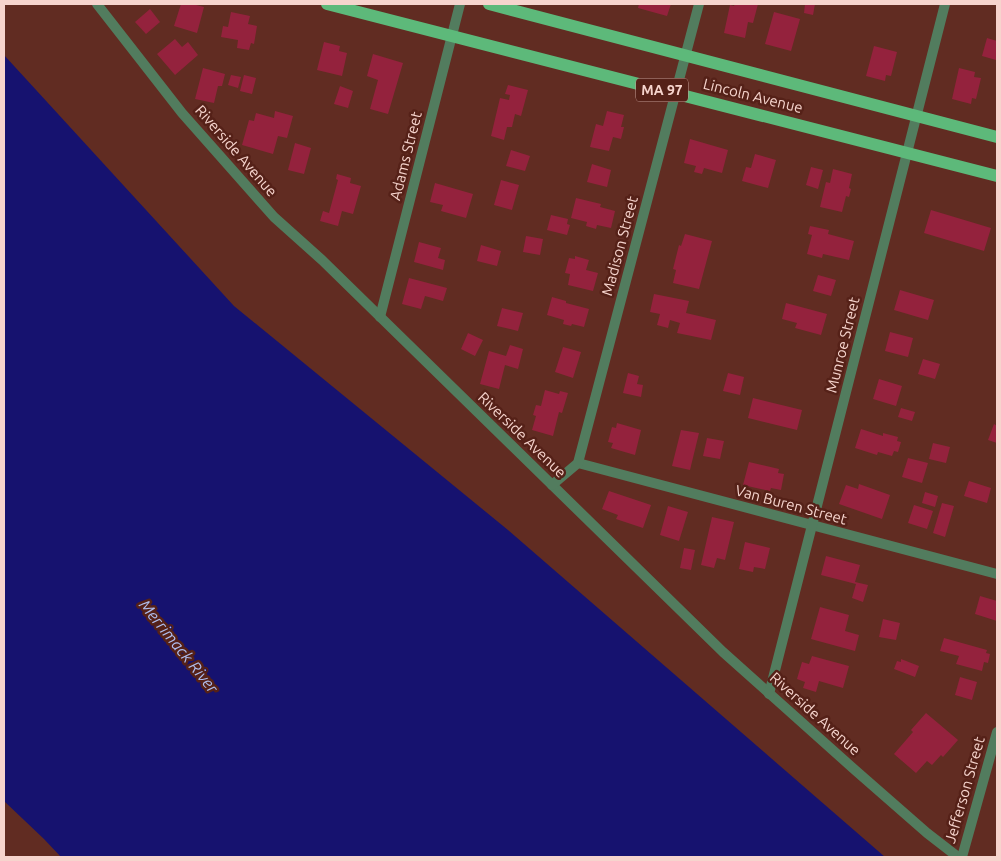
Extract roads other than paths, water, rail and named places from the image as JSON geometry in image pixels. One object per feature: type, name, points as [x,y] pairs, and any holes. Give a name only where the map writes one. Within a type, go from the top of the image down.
[{"type":"main road","name":"Lincoln Avenue","points":[[327,4],[997,176]]},
{"type":"main road","name":"Lincoln Avenue","points":[[489,4],[997,137]]},
{"type":"street","name":"Riverside Avenue","points":[[97,4],[182,112],[274,217],[322,260],[723,652],[927,833],[960,857]]},
{"type":"street","name":"Adams Street","points":[[380,317],[460,4]]},
{"type":"street","name":"Madison Street","points":[[578,463],[699,4]]},
{"type":"street","name":"Munroe Street","points":[[769,694],[946,4]]},
{"type":"street","points":[[552,485],[578,463]]},
{"type":"street","name":"Van Buren Street","points":[[578,463],[997,574]]},
{"type":"street","name":"Jefferson Street","points":[[960,857],[997,732]]},
{"type":"water","name":"Merrimack River","points":[[4,55],[234,306],[508,530],[885,857],[61,857],[4,801]]}]
